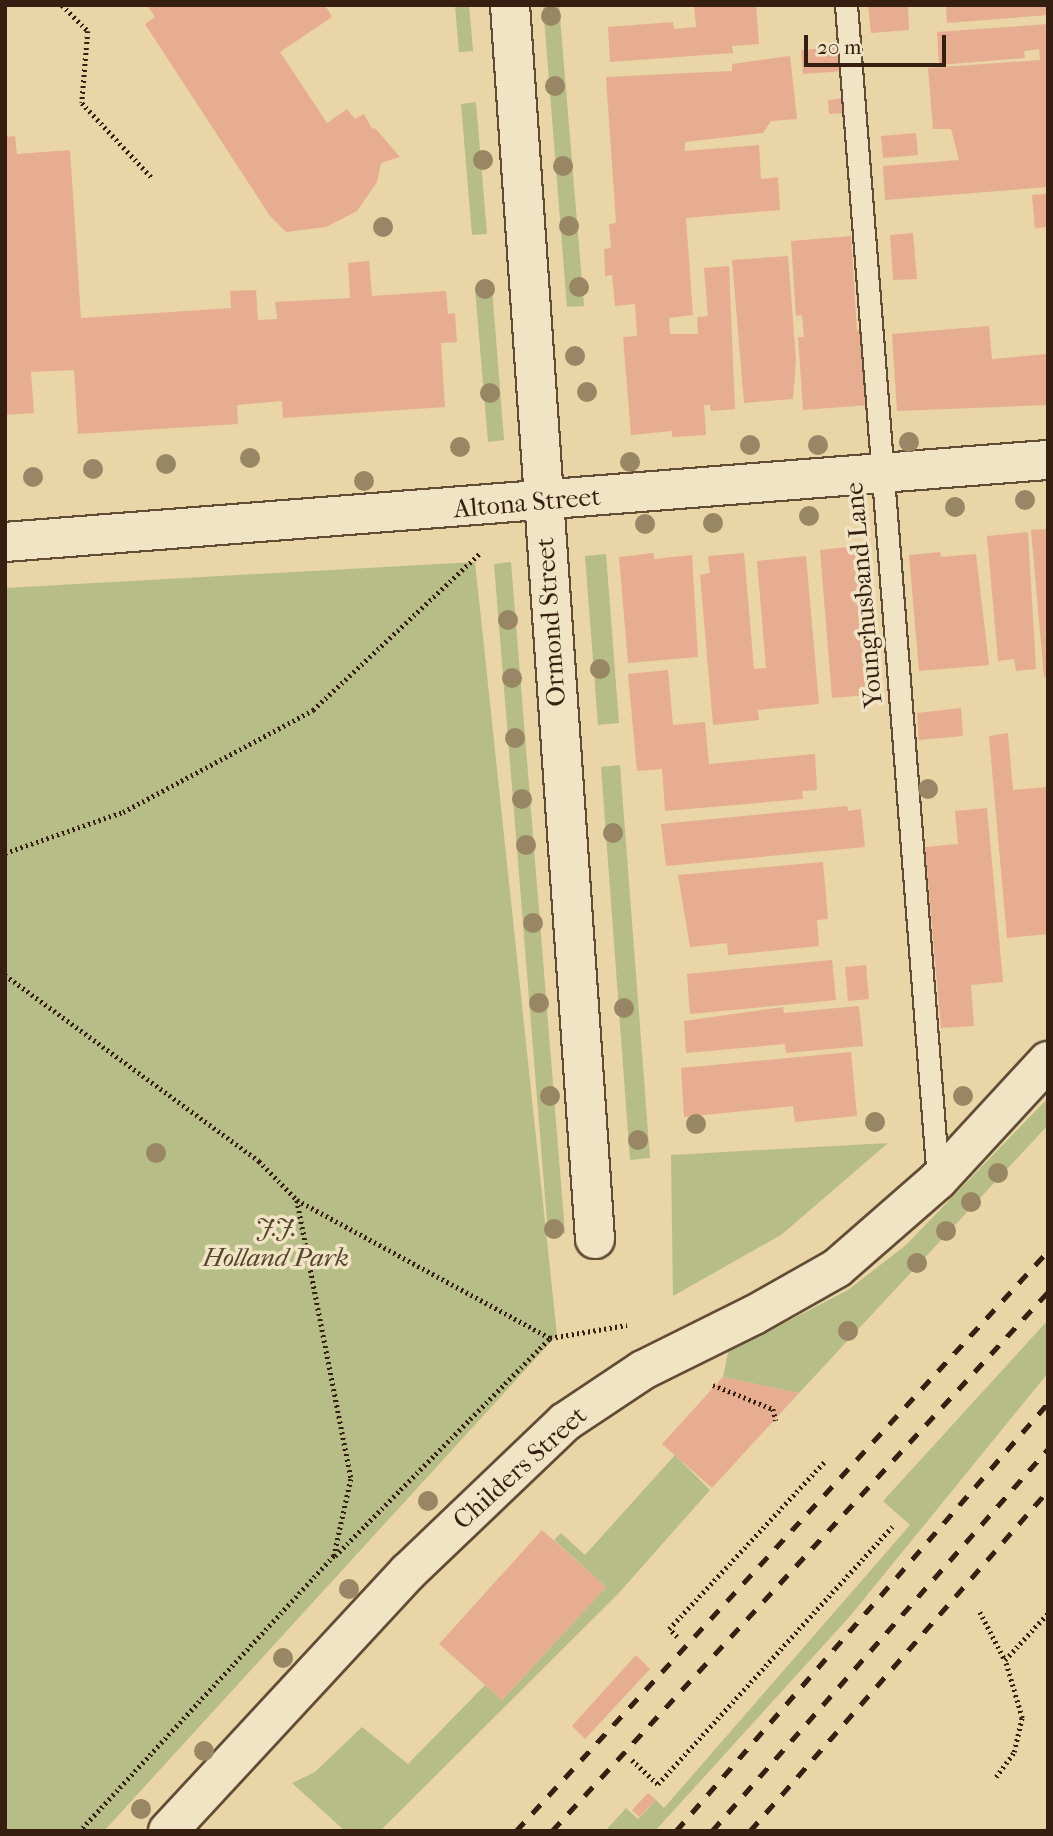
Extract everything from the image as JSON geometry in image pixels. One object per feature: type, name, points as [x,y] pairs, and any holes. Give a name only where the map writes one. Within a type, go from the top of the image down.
[{"type":"street","name":"Ormond Street","points":[[510,5],[542,502],[595,1240]]},
{"type":"street","name":"Altona Street","points":[[5,542],[542,502],[1048,460]]},
{"type":"street","name":"Childers Street","points":[[168,1831],[408,1572],[565,1422],[643,1370],[754,1315],[837,1268],[938,1180],[1048,1061]]},
{"type":"lane","name":"Younghusband Lane","points":[[846,5],[938,1180]]},
{"type":"path","points":[[62,5],[88,31],[82,103],[153,179]]},
{"type":"path","points":[[5,853],[123,812],[313,710],[481,552]]},
{"type":"path","points":[[5,975],[259,1161],[297,1200],[550,1338]]},
{"type":"path","points":[[297,1200],[351,1479],[334,1556]]},
{"type":"path","points":[[80,1831],[334,1556],[550,1338],[626,1325]]},
{"type":"path","points":[[704,1382],[773,1409],[776,1420]]},
{"type":"path","points":[[677,1637],[669,1629],[824,1462]]},
{"type":"path","points":[[632,1760],[658,1784],[892,1527]]},
{"type":"path","points":[[980,1612],[1005,1660],[1020,1698],[1022,1718],[1014,1752],[996,1777]]},
{"type":"path","points":[[1005,1660],[1048,1613]]},
{"type":"green space","points":[[455,5],[469,5],[473,51],[459,52]]},
{"type":"green space","points":[[543,5],[559,5],[584,306],[567,307]]},
{"type":"green space","points":[[476,102],[487,234],[472,235],[461,104]]},
{"type":"green space","points":[[492,288],[504,440],[488,442],[475,289]]},
{"type":"green space","points":[[606,554],[619,723],[598,725],[585,556]]},
{"type":"green space","name":"J.J. Holland Park","points":[[475,562],[557,1335],[104,1831],[5,1831],[5,588]]},
{"type":"green space","points":[[511,562],[565,1233],[548,1234],[494,564]]},
{"type":"green space","points":[[620,765],[650,1158],[630,1160],[601,767]]},
{"type":"green space","points":[[1048,1098],[1048,1125],[799,1393],[723,1377],[728,1352],[848,1290],[906,1245]]},
{"type":"green space","points":[[888,1143],[781,1235],[673,1296],[671,1155]]},
{"type":"green space","points":[[1048,1320],[1048,1373],[851,1615],[655,1831],[605,1831],[626,1808],[638,1819],[656,1800],[664,1808],[910,1525],[883,1501]]},
{"type":"green space","points":[[675,1455],[710,1490],[618,1594],[380,1831],[345,1831],[292,1783],[315,1772],[362,1727],[408,1764],[485,1685],[502,1700],[606,1587],[554,1540],[561,1533],[585,1555]]},
{"type":"building","points":[[147,5],[325,5],[332,17],[280,52],[327,123],[347,109],[355,119],[364,114],[372,129],[375,128],[400,157],[381,163],[377,182],[357,211],[326,227],[286,232],[270,216],[145,24],[155,17]]},
{"type":"building","points":[[694,5],[756,5],[759,44],[732,46],[733,53],[610,62],[608,27],[673,22],[674,29],[696,27]]},
{"type":"building","points":[[868,5],[908,5],[909,30],[871,33]]},
{"type":"building","points":[[946,5],[1048,5],[1048,15],[947,23]]},
{"type":"building","points":[[1048,24],[1048,187],[885,200],[883,166],[959,160],[951,129],[933,129],[928,68],[1040,60],[1039,49],[1024,51],[1025,58],[939,65],[937,32]]},
{"type":"building","points":[[838,47],[845,71],[803,74],[801,50]]},
{"type":"building","points":[[790,56],[797,119],[771,121],[763,133],[685,142],[685,151],[759,145],[761,179],[778,177],[780,210],[686,218],[693,315],[669,318],[670,334],[698,334],[697,317],[708,316],[704,268],[729,266],[735,409],[711,411],[710,405],[704,405],[706,435],[672,437],[672,431],[631,435],[623,337],[637,336],[635,304],[615,306],[612,275],[605,276],[604,249],[611,248],[609,224],[616,223],[606,77],[732,71],[732,64]]},
{"type":"building","points":[[844,98],[845,113],[829,114],[828,100]]},
{"type":"building","points":[[916,133],[918,155],[883,158],[881,136]]},
{"type":"building","points":[[15,136],[17,154],[70,150],[81,318],[231,308],[230,291],[256,290],[258,320],[277,319],[275,302],[350,298],[348,263],[369,261],[372,296],[446,291],[448,314],[455,313],[457,342],[441,343],[445,407],[283,418],[282,401],[237,405],[238,424],[78,434],[74,370],[31,372],[34,413],[5,415],[5,137]]},
{"type":"building","points":[[1048,194],[1048,227],[1035,228],[1032,195]]},
{"type":"building","points":[[913,233],[917,279],[893,280],[890,235]]},
{"type":"building","points":[[851,236],[857,331],[864,331],[869,405],[803,410],[798,337],[804,337],[802,315],[796,316],[791,241]]},
{"type":"building","points":[[788,256],[796,360],[793,399],[744,403],[732,260]]},
{"type":"building","points":[[989,326],[992,359],[1048,354],[1048,405],[897,411],[892,334]]},
{"type":"building","points":[[1048,529],[1048,677],[1044,677],[1031,530]]},
{"type":"building","points":[[1028,532],[1036,669],[1016,671],[1014,659],[998,661],[987,536]]},
{"type":"building","points":[[867,545],[880,694],[832,698],[820,550]]},
{"type":"building","points":[[940,552],[941,557],[976,554],[989,665],[919,671],[909,555]]},
{"type":"building","points":[[654,553],[654,559],[692,555],[698,657],[628,663],[619,557]]},
{"type":"building","points":[[744,553],[754,669],[766,668],[757,561],[806,556],[819,704],[758,710],[759,720],[713,725],[700,575],[710,573],[708,556]]},
{"type":"building","points":[[668,670],[673,725],[705,722],[709,764],[815,754],[817,790],[802,791],[803,799],[665,811],[662,769],[637,771],[628,674]]},
{"type":"building","points":[[961,708],[963,736],[919,740],[917,713]]},
{"type":"building","points":[[1008,733],[1013,790],[1047,787],[1048,934],[1007,938],[989,736]]},
{"type":"building","points":[[847,806],[848,811],[861,809],[865,847],[666,866],[661,824]]},
{"type":"building","points":[[987,808],[1003,982],[971,985],[974,1026],[941,1028],[925,847],[958,844],[955,811]]},
{"type":"building","points":[[823,862],[828,919],[817,920],[819,946],[728,955],[727,943],[690,947],[678,875]]},
{"type":"building","points":[[832,960],[836,1000],[690,1014],[687,974]]},
{"type":"building","points":[[866,965],[869,999],[848,1001],[845,967]]},
{"type":"building","points":[[859,1006],[863,1046],[786,1053],[785,1044],[686,1053],[684,1021],[783,1007],[784,1013]]},
{"type":"building","points":[[851,1052],[857,1116],[795,1122],[793,1106],[684,1117],[681,1068]]},
{"type":"building","points":[[723,1377],[799,1393],[712,1488],[662,1444]]},
{"type":"building","points":[[542,1530],[606,1587],[502,1700],[439,1644]]},
{"type":"building","points":[[636,1655],[650,1669],[585,1739],[572,1726]]},
{"type":"building","points":[[648,1793],[656,1800],[639,1817],[632,1810]]},
{"type":"railway","points":[[516,1831],[1048,1251]]},
{"type":"railway","points":[[552,1831],[1048,1292]]},
{"type":"railway","points":[[676,1831],[1048,1403]]},
{"type":"railway","points":[[712,1831],[1048,1449]]},
{"type":"railway","points":[[750,1831],[1048,1491]]}]
